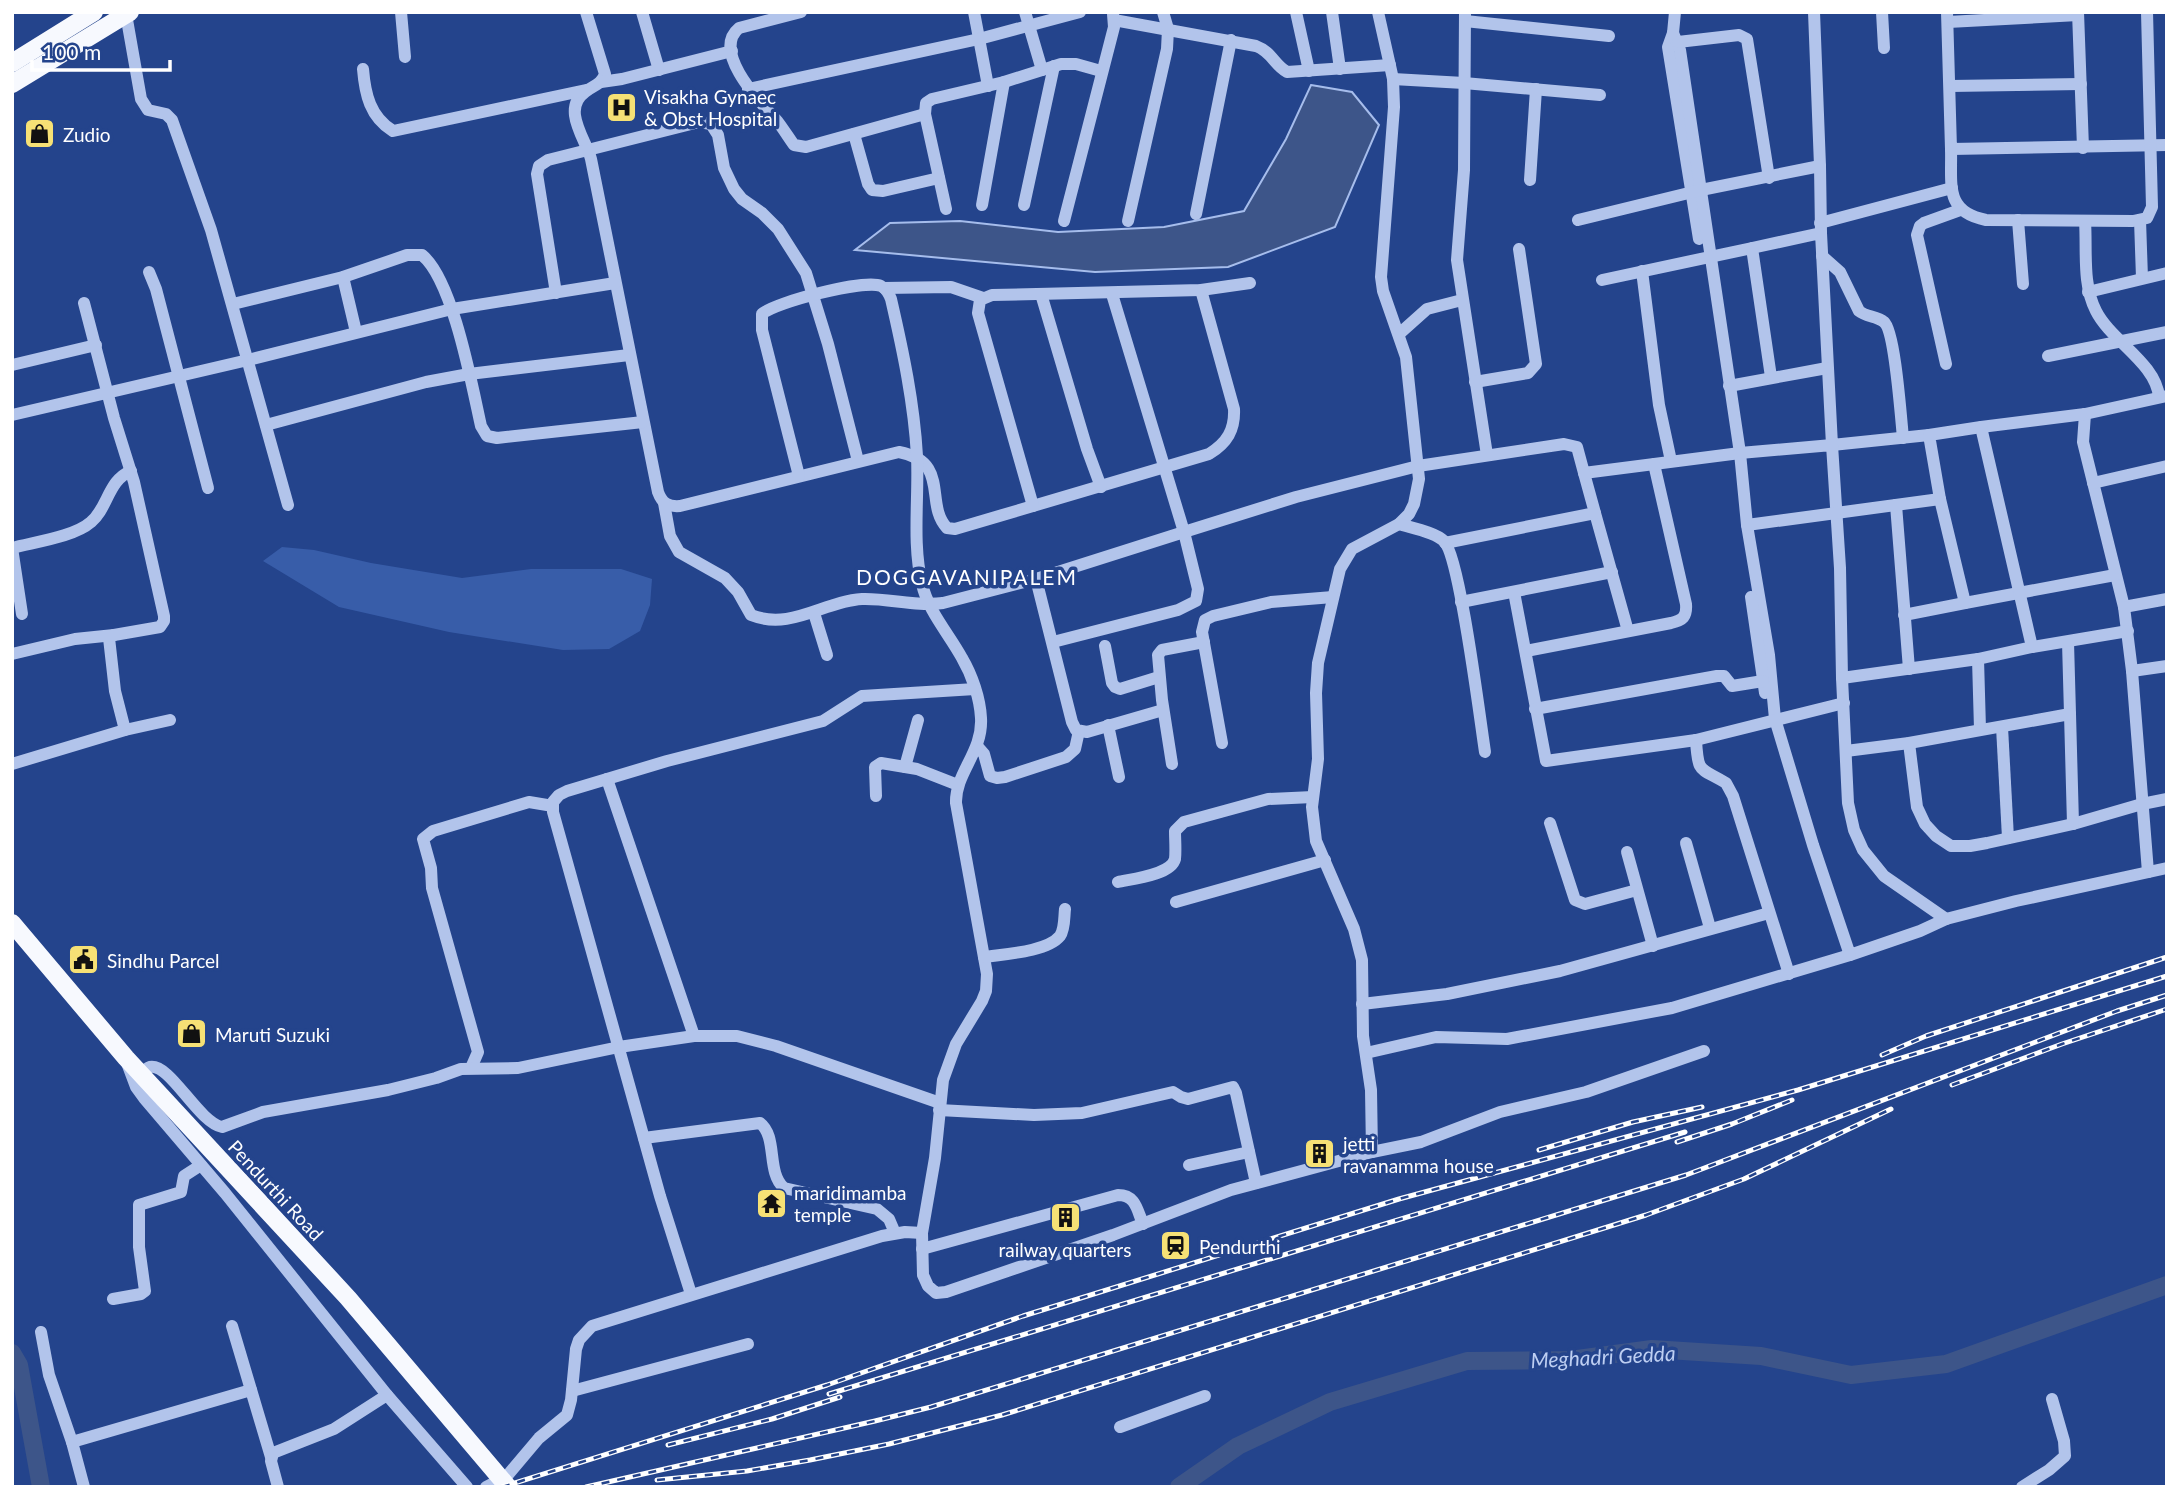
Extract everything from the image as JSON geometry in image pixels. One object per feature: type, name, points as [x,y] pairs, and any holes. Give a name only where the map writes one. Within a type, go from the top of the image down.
[{"type":"main road","points":[[12,63],[94,12]]},
{"type":"main road","points":[[12,75],[124,13]]},
{"type":"main road","points":[[12,83],[124,13]]},
{"type":"main road","name":"Pendurthi Road","points":[[12,923],[126,1058],[348,1298],[508,1487]]},
{"type":"street","points":[[401,12],[405,57]]},
{"type":"street","points":[[586,12],[605,69],[601,82]]},
{"type":"street","points":[[642,12],[659,70]]},
{"type":"street","points":[[801,12],[739,28],[733,35],[732,51],[748,89],[796,147],[806,147],[925,114]]},
{"type":"street","points":[[974,12],[988,86]]},
{"type":"street","points":[[1024,205],[1048,68],[1025,12]]},
{"type":"street","points":[[748,89],[979,39],[1080,12]]},
{"type":"street","points":[[1128,221],[1165,59],[1168,29],[1163,12]]},
{"type":"street","points":[[1296,12],[1309,71]]},
{"type":"street","points":[[1332,12],[1340,69]]},
{"type":"street","points":[[1372,1152],[1371,1090],[1362,1004],[1360,947],[1314,832],[1313,797],[1318,759],[1317,670],[1340,569],[1352,549],[1399,524],[1413,504],[1419,479],[1410,382],[1399,334],[1383,291],[1381,277],[1393,119],[1393,79],[1378,12]]},
{"type":"street","points":[[1675,12],[1676,38],[1668,47],[1696,191],[1735,453],[1769,654],[1775,719],[1813,845],[1850,954]]},
{"type":"street","points":[[1814,12],[1822,256],[1837,513],[1849,811],[1863,850],[1884,876],[1946,919]]},
{"type":"street","points":[[1882,12],[1884,48]]},
{"type":"street","points":[[2083,148],[2078,14],[1947,17],[1952,188],[1953,199],[1960,210],[1986,220],[2140,220],[2147,218],[2152,208],[2147,12]]},
{"type":"street","points":[[124,13],[141,99],[148,110],[166,114],[172,120],[211,230],[288,505]]},
{"type":"street","points":[[1064,221],[1113,16],[1263,48],[1279,67],[1287,72],[1390,65]]},
{"type":"street","points":[[1487,455],[1457,260],[1464,184],[1465,16],[1609,36]]},
{"type":"street","points":[[1676,38],[1739,34],[1747,38],[1769,178]]},
{"type":"street","points":[[1196,214],[1231,40]]},
{"type":"street","points":[[363,69],[369,105],[393,131],[586,90],[601,82],[732,51]]},
{"type":"street","points":[[946,209],[925,114],[925,105],[929,100],[1048,68],[1076,64],[1101,71]]},
{"type":"street","points":[[1393,79],[1600,95]]},
{"type":"street","points":[[982,205],[1004,82]]},
{"type":"street","points":[[1950,86],[2081,84]]},
{"type":"street","points":[[1530,180],[1536,89]]},
{"type":"street","points":[[586,90],[578,100],[576,116],[580,137],[589,151],[643,422],[670,536],[680,552],[725,579],[738,592],[751,615],[788,619],[862,599],[929,605],[951,601],[1036,579],[1296,497],[1418,466],[1570,444],[1579,451],[1628,631]]},
{"type":"street","points":[[556,293],[537,170],[542,163],[699,122],[711,124],[718,135],[724,167],[730,182],[742,199],[778,229],[800,260],[813,295],[858,461]]},
{"type":"street","points":[[854,134],[872,190],[883,191],[939,178]]},
{"type":"street","points":[[1951,149],[2167,145]]},
{"type":"street","points":[[1578,220],[1696,191],[1821,166]]},
{"type":"street","points":[[1602,280],[1752,248],[1952,188]]},
{"type":"street","points":[[1946,365],[1917,234],[1924,223],[1960,210]]},
{"type":"street","points":[[2018,220],[2023,284]]},
{"type":"street","points":[[1584,473],[1735,453],[1929,435],[2085,414],[2163,397],[2153,378],[2096,313],[2088,292],[2085,220]]},
{"type":"street","points":[[2140,220],[2143,278]]},
{"type":"street","points":[[1752,248],[1771,377]]},
{"type":"street","points":[[1475,382],[1528,373],[1536,364],[1519,249]]},
{"type":"street","points":[[233,304],[343,277],[407,256],[422,255],[434,269],[452,309],[481,426],[489,437],[643,422]]},
{"type":"street","points":[[1822,256],[1840,272],[1859,311],[1887,325],[1893,349],[1903,438]]},
{"type":"street","points":[[1705,257],[1729,386],[1767,708],[1775,719]]},
{"type":"street","points":[[1642,271],[1658,405],[1671,461]]},
{"type":"street","points":[[149,272],[156,289],[208,488]]},
{"type":"street","points":[[2088,292],[2167,273]]},
{"type":"street","points":[[343,277],[356,332]]},
{"type":"street","points":[[12,415],[452,309],[615,283]]},
{"type":"street","points":[[1033,506],[978,313],[979,302],[992,295],[1112,294],[1250,283]]},
{"type":"street","points":[[799,476],[762,314],[773,306],[859,286],[951,287],[983,298]]},
{"type":"street","points":[[884,288],[891,299],[913,410],[917,457],[919,572],[929,605],[964,660],[975,689],[981,719],[977,746],[958,785],[956,803],[987,974],[985,991],[946,1068],[922,1233],[923,1275],[936,1293],[946,1292],[1143,1224],[1256,1182],[1421,1142],[1500,1112],[1586,1092],[1704,1052]]},
{"type":"street","points":[[664,503],[680,506],[899,452],[917,457],[930,472],[942,522],[947,528],[962,528],[1197,458],[1217,449],[1230,435],[1234,421],[1234,409],[1201,289]]},
{"type":"street","points":[[1041,294],[1083,438],[1101,487]]},
{"type":"street","points":[[1053,642],[1178,610],[1196,601],[1198,589],[1184,532],[1112,294]]},
{"type":"street","points":[[1399,334],[1427,309],[1462,300]]},
{"type":"street","points":[[12,654],[75,639],[156,628],[164,621],[131,471],[84,303]]},
{"type":"street","points":[[2048,356],[2167,332]]},
{"type":"street","points":[[12,365],[96,345]]},
{"type":"street","points":[[266,425],[384,392],[469,374],[629,355]]},
{"type":"street","points":[[1729,386],[1827,368]]},
{"type":"street","points":[[2085,414],[2082,435],[2128,631],[2148,872]]},
{"type":"street","points":[[1981,426],[2032,648]]},
{"type":"street","points":[[1929,435],[1940,499],[1965,603]]},
{"type":"street","points":[[1526,652],[1682,619],[1686,611],[1654,464]]},
{"type":"street","points":[[2093,483],[2167,466]]},
{"type":"street","points":[[23,614],[12,548],[65,534],[90,523],[118,479],[131,471]]},
{"type":"street","points":[[1748,525],[1940,499]]},
{"type":"street","points":[[1896,505],[1909,669]]},
{"type":"street","points":[[1446,543],[1595,513]]},
{"type":"street","points":[[1399,524],[1434,536],[1446,543],[1451,554],[1485,752]]},
{"type":"street","points":[[1461,602],[1612,572]]},
{"type":"street","points":[[1904,615],[2115,575]]},
{"type":"street","points":[[1036,579],[1072,722],[1079,731]]},
{"type":"street","points":[[1514,592],[1546,761],[1696,740],[1844,703]]},
{"type":"street","points":[[1222,743],[1202,627],[1208,618],[1270,603],[1333,597]]},
{"type":"street","points":[[2124,607],[2167,598]]},
{"type":"street","points":[[814,613],[827,655]]},
{"type":"street","points":[[1842,678],[1978,659],[2128,631]]},
{"type":"street","points":[[114,635],[108,638],[110,658],[125,730]]},
{"type":"street","points":[[1172,764],[1159,677],[1159,652],[1204,642]]},
{"type":"street","points":[[2068,642],[2073,824]]},
{"type":"street","points":[[1105,646],[1115,687],[1120,689],[1159,677]]},
{"type":"street","points":[[1978,659],[1980,729]]},
{"type":"street","points":[[2132,671],[2167,666]]},
{"type":"street","points":[[1535,709],[1717,676],[1724,676],[1732,686],[1763,681]]},
{"type":"street","points":[[691,1294],[644,1138],[552,806],[559,795],[607,779],[823,721],[862,696],[975,689]]},
{"type":"street","points":[[1079,731],[1163,709]]},
{"type":"street","points":[[1846,751],[2070,715]]},
{"type":"street","points":[[12,764],[125,730],[170,720]]},
{"type":"street","points":[[905,767],[918,720]]},
{"type":"street","points":[[1108,725],[1119,777]]},
{"type":"street","points":[[2002,727],[2008,838]]},
{"type":"street","points":[[977,746],[984,754],[990,776],[1005,777],[1066,757],[1075,749],[1079,731]]},
{"type":"street","points":[[1696,740],[1701,768],[1708,776],[1726,783],[1732,796],[1789,974]]},
{"type":"street","points":[[1909,743],[1914,800],[1925,824],[1943,842],[1959,847],[2073,824],[2167,799]]},
{"type":"street","points":[[876,796],[874,772],[877,765],[886,763],[936,775],[958,785]]},
{"type":"street","points":[[607,779],[694,1036]]},
{"type":"street","points":[[1118,882],[1160,873],[1169,868],[1175,860],[1175,831],[1184,822],[1268,799],[1313,797]]},
{"type":"street","points":[[471,1068],[478,1052],[432,888],[431,868],[423,839],[433,831],[529,802],[552,806]]},
{"type":"street","points":[[1550,823],[1575,900],[1585,904],[1637,890]]},
{"type":"street","points":[[1686,843],[1710,928]]},
{"type":"street","points":[[1627,852],[1653,946]]},
{"type":"street","points":[[1176,902],[1325,860]]},
{"type":"street","points":[[1366,1054],[1436,1037],[1495,1040],[1647,1013],[1789,974],[1920,932],[1946,919],[2167,868]]},
{"type":"street","points":[[985,957],[1029,950],[1055,940],[1062,931],[1065,909]]},
{"type":"street","points":[[1362,1004],[1447,994],[1528,978],[1769,913]]},
{"type":"street","points":[[140,1073],[150,1067],[160,1069],[201,1114],[213,1124],[222,1127],[263,1112],[388,1090],[471,1068],[527,1067],[619,1047],[694,1036],[737,1036],[776,1046],[940,1106],[1034,1115],[1091,1113],[1173,1092],[1188,1099],[1233,1087],[1256,1182]]},
{"type":"street","points":[[126,1058],[135,1087],[387,1395],[467,1487]]},
{"type":"street","points":[[644,1138],[760,1123],[768,1137],[778,1181],[784,1188],[877,1209],[889,1219],[895,1233]]},
{"type":"street","points":[[1189,1165],[1249,1152]]},
{"type":"street","points":[[113,1299],[141,1294],[145,1290],[139,1247],[139,1205],[181,1192],[184,1176],[201,1165]]},
{"type":"street","points":[[922,1249],[1118,1195],[1129,1195],[1132,1198],[1143,1224]]},
{"type":"street","points":[[486,1487],[507,1476],[539,1438],[567,1415],[576,1349],[579,1340],[592,1326],[895,1233],[922,1233]]},
{"type":"street","points":[[232,1326],[278,1487]]},
{"type":"street","points":[[41,1332],[49,1375],[84,1487]]},
{"type":"street","points":[[572,1391],[748,1344]]},
{"type":"street","points":[[72,1442],[251,1390]]},
{"type":"street","points":[[271,1457],[279,1449],[334,1429],[387,1395]]},
{"type":"street","points":[[1120,1427],[1205,1396]]},
{"type":"street","points":[[2022,1487],[2065,1456],[2064,1441],[2052,1399]]},
{"type":"shaded area","points":[[1311,85],[1352,92],[1379,125],[1335,227],[1228,267],[1095,272],[855,250],[890,223],[960,221],[1058,232],[1164,227],[1244,211],[1286,139]]},
{"type":"shaded area","points":[[282,547],[314,550],[371,563],[462,578],[531,569],[621,569],[652,579],[650,605],[640,631],[609,649],[563,650],[449,632],[339,607],[263,561]]},
{"type":"waterway","name":"Meghadri Gedda","points":[[1179,1487],[1238,1446],[1330,1402],[1467,1361],[1570,1360],[1652,1349],[1761,1356],[1851,1375],[1946,1364],[2167,1285]]},
{"type":"waterway","points":[[12,1353],[19,1365],[41,1487]]},
{"type":"railway","points":[[1882,1055],[1926,1036],[2167,957]]},
{"type":"railway","points":[[502,1487],[827,1385],[1023,1316],[1399,1199],[1798,1090],[2167,976]]},
{"type":"railway","points":[[586,1487],[931,1407],[1686,1175],[2117,1011],[2167,995]]},
{"type":"railway","points":[[1952,1085],[2167,1009]]},
{"type":"railway","points":[[1677,1142],[1792,1100]]},
{"type":"railway","points":[[1539,1150],[1633,1122],[1702,1107]]},
{"type":"railway","points":[[657,1480],[747,1471],[810,1460],[889,1444],[1002,1415],[1646,1215],[1744,1179],[1891,1109]]},
{"type":"railway","points":[[829,1394],[1685,1132]]},
{"type":"railway","points":[[668,1445],[772,1419],[840,1397]]},
{"type":"place","name":"Visakha Gynaec & Obst Hospital","points":[[621,107]]},
{"type":"place","name":"Zudio","points":[[40,134]]},
{"type":"place","name":"Sindhu Parcel","points":[[84,960]]},
{"type":"place","name":"Maruti Suzuki","points":[[192,1034]]},
{"type":"place","name":"jetti ravanamma house","points":[[1320,1154]]},
{"type":"place","name":"maridimamba temple","points":[[771,1203]]},
{"type":"place","name":"railway quarters","points":[[1065,1218]]},
{"type":"place","name":"Pendurthi","points":[[1176,1246]]},
{"type":"district","name":"DOGGAVANIPALEM","points":[[967,576]]}]
